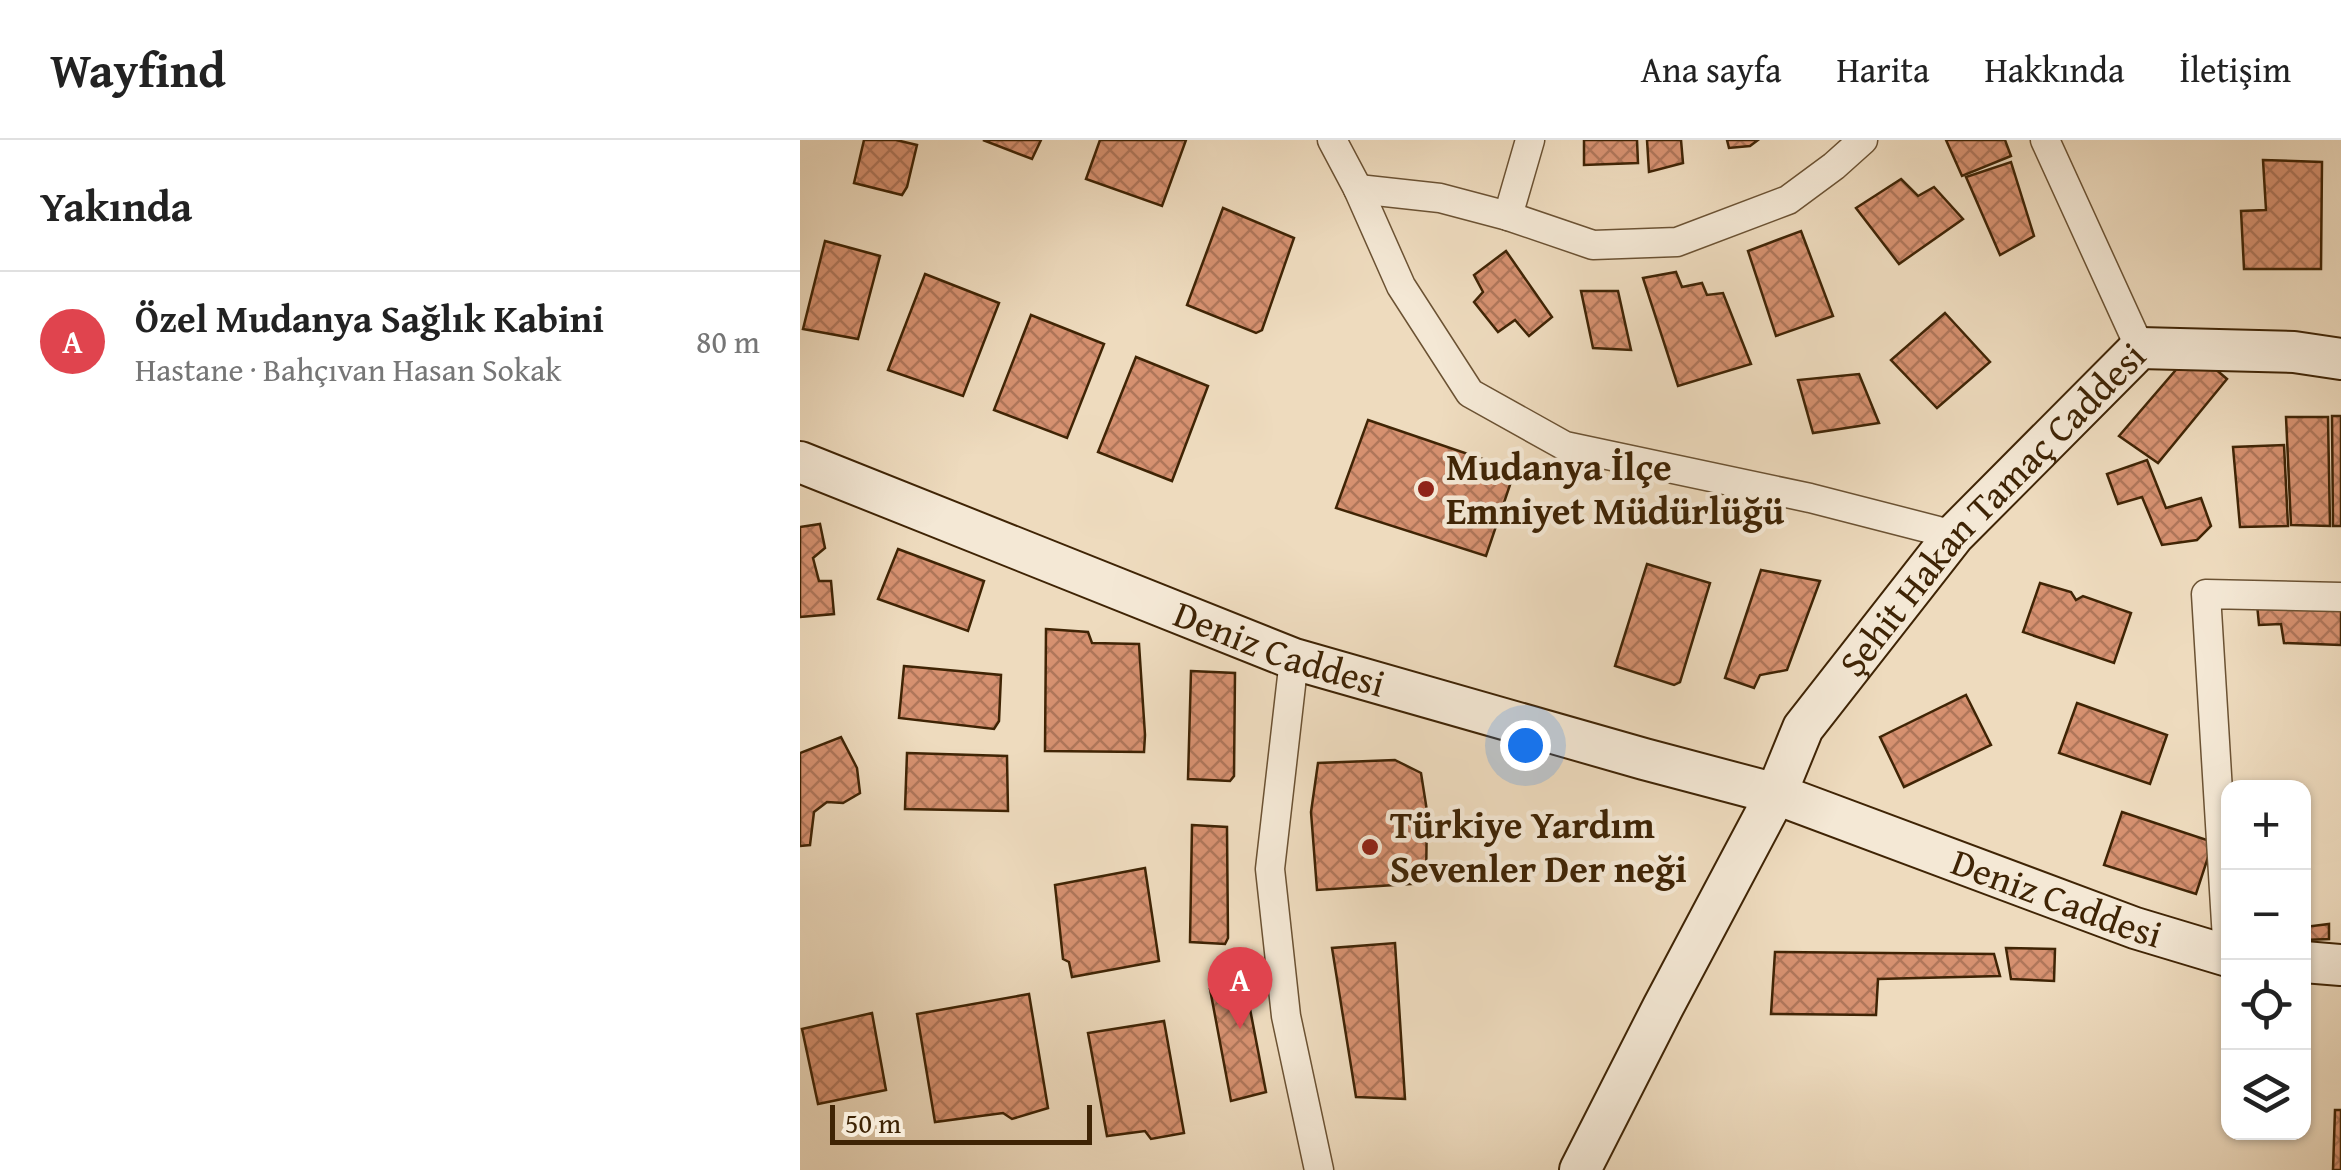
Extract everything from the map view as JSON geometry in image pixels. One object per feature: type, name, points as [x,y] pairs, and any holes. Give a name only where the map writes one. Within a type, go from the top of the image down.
[{"type":"street","points":[[1332,140],[1401,286],[1470,393],[1564,446],[1810,498],[1954,534]]},
{"type":"street","points":[[1508,216],[1530,140]]},
{"type":"street","points":[[1358,189],[1440,198],[1593,244],[1677,242],[1788,200],[1863,140]]},
{"type":"street","points":[[2045,140],[2140,348]]},
{"type":"street","name":"Şehit Hakan Tamaç Caddesi","points":[[1776,794],[1803,728],[1954,534],[2140,348],[2294,352],[2341,359]]},
{"type":"street","name":"Deniz Caddesi","points":[[800,462],[1294,658],[1644,760],[1776,794],[2136,928],[2221,954]]},
{"type":"street","points":[[2223,870],[2206,594],[2341,597]]},
{"type":"street","points":[[1294,658],[1270,870],[1286,1016],[1318,1170]]},
{"type":"street","points":[[1580,1170],[1776,794]]},
{"type":"street","points":[[2311,963],[2341,965]]},
{"type":"building","points":[[864,140],[896,140],[917,145],[902,195],[854,183]]},
{"type":"building","points":[[983,140],[1041,140],[1032,159]]},
{"type":"building","points":[[1100,140],[1186,140],[1162,206],[1086,179]]},
{"type":"building","points":[[1584,140],[1637,140],[1638,163],[1584,165]]},
{"type":"building","points":[[1647,140],[1681,140],[1683,163],[1649,172]]},
{"type":"building","points":[[1727,140],[1758,140],[1750,146],[1729,148]]},
{"type":"building","points":[[1946,140],[2005,140],[2011,156],[1962,176]]},
{"type":"building","points":[[2263,160],[2322,162],[2321,269],[2244,269],[2241,211],[2266,210]]},
{"type":"building","points":[[2011,162],[2034,236],[2000,255],[1966,177]]},
{"type":"building","points":[[1901,179],[1918,196],[1934,187],[1963,219],[1899,264],[1856,208]]},
{"type":"building","points":[[1223,208],[1294,238],[1262,330],[1256,333],[1187,305]]},
{"type":"building","points":[[1801,231],[1833,316],[1776,336],[1748,251]]},
{"type":"building","points":[[825,241],[880,256],[858,339],[803,329]]},
{"type":"building","points":[[1506,251],[1552,317],[1529,336],[1515,320],[1498,332],[1474,302],[1483,292],[1474,275]]},
{"type":"building","points":[[1676,272],[1682,287],[1702,283],[1707,295],[1723,293],[1751,364],[1678,386],[1643,278]]},
{"type":"building","points":[[925,274],[999,303],[963,396],[888,370]]},
{"type":"building","points":[[1581,291],[1618,291],[1631,350],[1593,348]]},
{"type":"building","points":[[1945,313],[1990,362],[1937,408],[1891,360]]},
{"type":"building","points":[[1031,315],[1104,344],[1067,438],[994,410]]},
{"type":"building","points":[[2193,350],[2227,379],[2158,463],[2119,436]]},
{"type":"building","points":[[1136,357],[1208,386],[1172,481],[1098,452]]},
{"type":"building","points":[[1859,374],[1879,423],[1813,433],[1798,380]]},
{"type":"building","points":[[2332,416],[2341,416],[2341,526],[2333,526]]},
{"type":"building","points":[[2286,417],[2328,417],[2330,526],[2291,525]]},
{"type":"building","name":"Mudanya İlçe Emniyet Müdürlüğü","points":[[1368,420],[1515,470],[1486,556],[1336,508]]},
{"type":"building","points":[[2284,445],[2288,526],[2240,527],[2233,447]]},
{"type":"building","points":[[2147,460],[2166,508],[2201,498],[2211,526],[2197,540],[2162,545],[2142,497],[2118,504],[2107,474]]},
{"type":"building","points":[[820,524],[825,548],[813,558],[819,581],[831,581],[834,614],[800,617],[800,527]]},
{"type":"building","points":[[898,549],[984,581],[968,631],[878,599]]},
{"type":"building","points":[[1647,564],[1710,583],[1680,682],[1674,685],[1615,666]]},
{"type":"building","points":[[1761,570],[1820,581],[1787,670],[1760,675],[1754,688],[1725,678]]},
{"type":"building","points":[[2040,583],[2071,592],[2076,600],[2083,596],[2131,613],[2114,663],[2023,632]]},
{"type":"building","points":[[2341,602],[2341,645],[2284,643],[2281,624],[2259,625],[2257,604]]},
{"type":"building","points":[[1046,629],[1088,632],[1092,643],[1139,644],[1144,752],[1045,751]]},
{"type":"building","points":[[904,666],[1001,675],[999,721],[994,729],[899,718]]},
{"type":"building","points":[[1191,671],[1235,673],[1234,776],[1230,781],[1188,779]]},
{"type":"building","points":[[1966,695],[1991,745],[1904,787],[1880,737]]},
{"type":"building","points":[[2077,703],[2167,735],[2150,784],[2059,753]]},
{"type":"building","points":[[841,737],[857,768],[860,793],[843,803],[827,802],[814,812],[810,845],[800,846],[800,753]]},
{"type":"building","points":[[907,753],[1007,756],[1008,811],[905,809]]},
{"type":"building","name":"Türkiye Yardım Sevenler Der neği","points":[[1395,760],[1421,773],[1427,811],[1426,883],[1317,890],[1311,812],[1318,763]]},
{"type":"building","points":[[2122,812],[2213,842],[2196,894],[2104,865]]},
{"type":"building","points":[[1192,825],[1227,827],[1225,944],[1190,942]]},
{"type":"building","points":[[1145,868],[1159,961],[1072,977],[1069,962],[1063,959],[1055,885]]},
{"type":"building","points":[[2329,924],[2329,939],[2311,940],[2311,926]]},
{"type":"building","points":[[1395,943],[1405,1099],[1356,1097],[1332,948]]},
{"type":"building","points":[[2006,948],[2055,949],[2054,981],[2011,979]]},
{"type":"building","points":[[1775,952],[1994,954],[2000,976],[1878,979],[1876,1015],[1771,1014]]},
{"type":"building","points":[[1245,983],[1266,1092],[1231,1101],[1210,989]]},
{"type":"building","points":[[1029,994],[1048,1108],[1012,1119],[1003,1113],[935,1122],[917,1014]]},
{"type":"building","points":[[872,1013],[886,1090],[818,1104],[802,1029]]},
{"type":"building","points":[[1164,1021],[1184,1133],[1151,1139],[1145,1131],[1107,1136],[1088,1033]]},
{"type":"building","points":[[2335,1110],[2341,1110],[2341,1170],[2333,1170]]},
{"type":"place","name":"Mudanya İlçe Emniyet Müdürlüğü","points":[[1426,489]]},
{"type":"place","name":"Türkiye Yardım Sevenler Der neği","points":[[1370,847]]},
{"type":"place","name":"Özel Mudanya Sağlık Kabini","points":[[1240,1029]]}]
